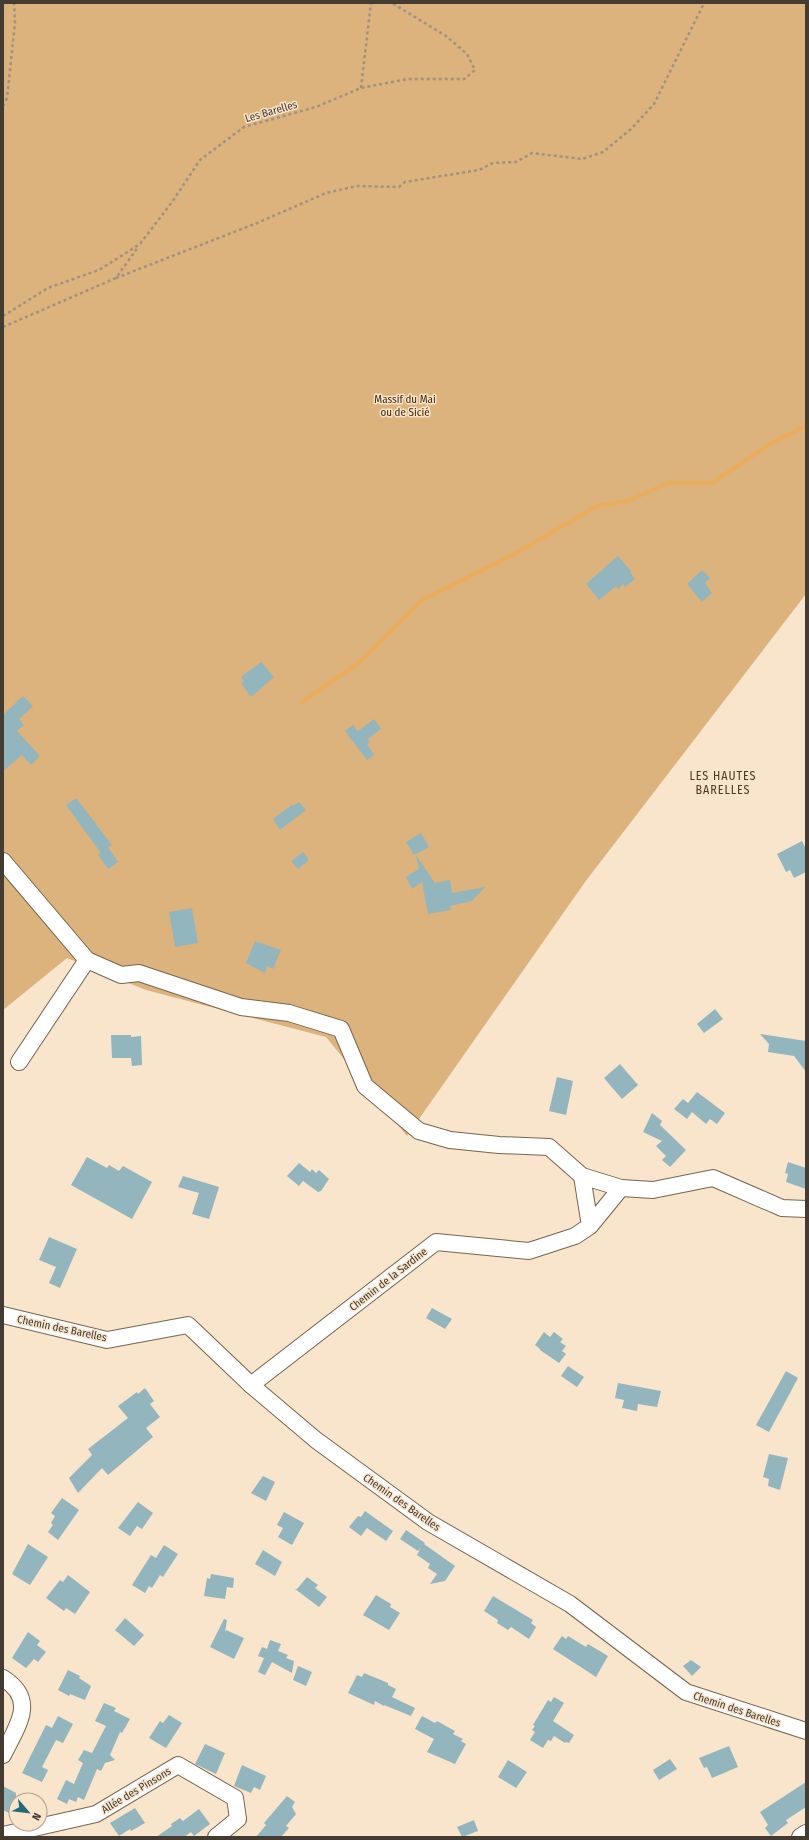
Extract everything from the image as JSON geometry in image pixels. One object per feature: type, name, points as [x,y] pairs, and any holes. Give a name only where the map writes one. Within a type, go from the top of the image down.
[{"type":"street","points":[[3,861],[87,960],[121,975],[139,973],[241,1007],[289,1013],[341,1029],[365,1086],[419,1131],[450,1140],[498,1145],[549,1147],[582,1176],[621,1188],[653,1190],[713,1178],[782,1208],[806,1209]]},
{"type":"street","points":[[20,1062],[87,960]]},
{"type":"street","points":[[582,1176],[590,1226]]},
{"type":"street","name":"Chemin de la Sardine","points":[[251,1385],[436,1242],[529,1251],[575,1236],[590,1226],[621,1188]]},
{"type":"street","name":"Chemin des Barelles","points":[[3,1316],[108,1340],[188,1325],[251,1385],[316,1440],[428,1522],[570,1604],[686,1692],[806,1731]]},
{"type":"street","points":[[3,1678],[15,1686],[22,1697],[22,1717],[3,1755]]},
{"type":"street","name":"Allée des Pinsons","points":[[3,1835],[96,1814],[178,1765],[236,1798],[238,1819],[216,1837]]},
{"type":"street","points":[[800,1837],[806,1833]]},
{"type":"path","points":[[3,106],[7,98],[15,23],[14,3]]},
{"type":"path","points":[[361,88],[371,3]]},
{"type":"path","name":"Les Barelles","points":[[3,316],[48,288],[99,270],[140,244],[172,202],[200,160],[244,127],[316,107],[361,88],[408,78],[464,79],[475,70],[467,54],[446,36],[392,3]]},
{"type":"path","points":[[3,327],[116,278],[257,223],[326,193],[357,186],[399,187],[406,182],[479,170],[493,163],[516,162],[532,153],[582,159],[603,152],[631,129],[654,104],[704,3]]},
{"type":"path","points":[[116,278],[140,244]]},
{"type":"green space","name":"Massif du Mai ou de Sicié","points":[[3,3],[806,3],[806,594],[585,882],[407,1136],[326,1037],[146,990],[67,958],[3,1010]]},
{"type":"building","points":[[618,556],[631,571],[630,572],[635,579],[625,587],[623,584],[618,589],[616,586],[599,600],[586,584]]},
{"type":"building","points":[[702,570],[710,578],[705,583],[712,593],[702,602],[687,584]]},
{"type":"building","points":[[261,662],[274,677],[251,697],[241,683],[244,681],[241,677]]},
{"type":"building","points":[[23,696],[33,706],[19,719],[24,725],[17,731],[40,756],[31,765],[22,755],[3,771],[3,715]]},
{"type":"building","points":[[374,719],[381,729],[368,739],[370,742],[367,744],[374,755],[367,760],[345,731],[353,725],[358,731]]},
{"type":"building","points":[[76,798],[112,845],[108,847],[118,862],[108,869],[98,855],[101,853],[66,805]]},
{"type":"building","points":[[299,802],[306,810],[280,830],[273,819],[292,805],[293,806]]},
{"type":"building","points":[[421,833],[429,847],[414,855],[406,842]]},
{"type":"building","points":[[802,841],[806,849],[806,872],[794,878],[790,870],[786,872],[777,854]]},
{"type":"building","points":[[303,852],[309,860],[298,869],[291,861]]},
{"type":"building","points":[[416,855],[435,883],[450,880],[452,893],[485,887],[472,901],[450,906],[451,910],[428,914],[422,882],[412,889],[406,877],[419,869]]},
{"type":"building","points":[[192,908],[198,943],[175,947],[169,912]]},
{"type":"building","points":[[255,941],[281,950],[273,969],[267,966],[265,973],[246,963]]},
{"type":"building","points":[[715,1009],[723,1019],[704,1033],[697,1024]]},
{"type":"building","points":[[760,1034],[806,1041],[806,1072],[794,1056],[768,1052],[769,1044]]},
{"type":"building","points":[[111,1035],[131,1035],[131,1037],[141,1036],[142,1065],[132,1066],[131,1058],[112,1058]]},
{"type":"building","points":[[620,1064],[638,1085],[622,1099],[604,1078]]},
{"type":"building","points":[[557,1077],[573,1081],[566,1115],[549,1111]]},
{"type":"building","points":[[697,1092],[725,1113],[717,1124],[710,1119],[706,1124],[692,1112],[687,1119],[674,1109],[683,1099],[688,1103]]},
{"type":"building","points":[[652,1113],[662,1121],[660,1125],[686,1150],[670,1167],[662,1160],[666,1156],[656,1146],[662,1141],[643,1132]]},
{"type":"building","points":[[87,1157],[107,1168],[109,1165],[119,1171],[123,1166],[152,1182],[132,1219],[71,1185]]},
{"type":"building","points":[[788,1162],[806,1168],[806,1189],[786,1182],[788,1174],[785,1173]]},
{"type":"building","points":[[299,1163],[310,1172],[312,1169],[316,1173],[319,1170],[329,1179],[321,1191],[318,1192],[303,1181],[299,1186],[287,1176]]},
{"type":"building","points":[[183,1176],[219,1187],[209,1219],[192,1214],[199,1193],[178,1187]]},
{"type":"building","points":[[49,1237],[77,1249],[60,1288],[49,1283],[56,1267],[39,1260]]},
{"type":"building","points":[[432,1308],[452,1319],[445,1329],[426,1318]]},
{"type":"building","points":[[544,1332],[550,1337],[554,1332],[563,1339],[560,1342],[566,1346],[562,1351],[566,1354],[559,1363],[535,1345]]},
{"type":"building","points":[[568,1366],[584,1377],[577,1387],[561,1376]]},
{"type":"building","points":[[786,1371],[798,1378],[769,1432],[756,1425]]},
{"type":"building","points":[[618,1383],[661,1391],[657,1407],[638,1404],[637,1411],[622,1408],[624,1400],[615,1398]]},
{"type":"building","points":[[145,1388],[154,1401],[150,1404],[160,1417],[146,1428],[153,1437],[108,1475],[102,1468],[78,1493],[69,1478],[92,1455],[88,1449],[128,1418],[118,1406]]},
{"type":"building","points":[[769,1454],[788,1458],[780,1490],[768,1486],[769,1479],[763,1477]]},
{"type":"building","points":[[263,1476],[275,1482],[266,1501],[251,1493]]},
{"type":"building","points":[[62,1498],[79,1510],[58,1540],[48,1532],[53,1525],[51,1523],[55,1516],[51,1513]]},
{"type":"building","points":[[138,1502],[153,1513],[142,1529],[137,1526],[130,1536],[118,1528]]},
{"type":"building","points":[[365,1511],[393,1531],[386,1541],[367,1528],[361,1536],[349,1527],[358,1516],[361,1517]]},
{"type":"building","points":[[284,1512],[304,1523],[292,1545],[278,1537],[283,1528],[277,1525]]},
{"type":"building","points":[[406,1530],[455,1566],[445,1581],[430,1584],[437,1574],[428,1568],[430,1564],[417,1555],[421,1547],[418,1551],[400,1539]]},
{"type":"building","points":[[28,1544],[48,1557],[30,1585],[12,1574]]},
{"type":"building","points":[[164,1545],[178,1554],[163,1577],[160,1575],[152,1588],[149,1586],[145,1593],[132,1585],[151,1555],[156,1558]]},
{"type":"building","points":[[263,1550],[282,1562],[275,1576],[255,1564]]},
{"type":"building","points":[[211,1574],[234,1578],[233,1588],[227,1587],[225,1599],[204,1596],[207,1578],[210,1579]]},
{"type":"building","points":[[68,1575],[90,1592],[75,1614],[66,1608],[64,1611],[46,1598],[60,1580],[63,1582]]},
{"type":"building","points":[[307,1577],[318,1585],[315,1588],[327,1597],[319,1607],[295,1589],[297,1589]]},
{"type":"building","points":[[376,1595],[391,1604],[390,1607],[400,1613],[389,1630],[363,1615]]},
{"type":"building","points":[[493,1596],[533,1620],[531,1623],[536,1627],[529,1639],[511,1627],[508,1630],[497,1623],[498,1620],[484,1611]]},
{"type":"building","points":[[125,1618],[144,1635],[134,1646],[115,1630]]},
{"type":"building","points":[[224,1619],[227,1620],[225,1632],[226,1630],[244,1638],[234,1659],[210,1647]]},
{"type":"building","points":[[28,1632],[40,1641],[37,1645],[46,1652],[38,1662],[34,1659],[26,1668],[12,1658]]},
{"type":"building","points":[[562,1636],[566,1639],[568,1636],[586,1647],[588,1644],[608,1656],[596,1677],[553,1649]]},
{"type":"building","points":[[270,1640],[281,1644],[278,1651],[288,1655],[286,1658],[294,1661],[292,1673],[272,1662],[265,1675],[258,1672],[264,1658],[258,1656],[262,1647],[267,1649]]},
{"type":"building","points":[[691,1660],[701,1667],[692,1676],[683,1666]]},
{"type":"building","points":[[298,1666],[312,1672],[306,1686],[293,1680]]},
{"type":"building","points":[[68,1670],[80,1676],[79,1678],[91,1686],[85,1700],[70,1694],[69,1696],[58,1690]]},
{"type":"building","points":[[364,1673],[388,1683],[388,1685],[396,1689],[392,1697],[415,1708],[411,1716],[375,1701],[374,1705],[348,1693],[357,1675],[362,1677]]},
{"type":"building","points":[[554,1697],[564,1703],[553,1721],[574,1735],[569,1743],[565,1743],[554,1736],[551,1741],[548,1740],[543,1748],[530,1740],[535,1732],[532,1730],[535,1726],[533,1725],[548,1700],[551,1702]]},
{"type":"building","points":[[104,1703],[116,1708],[114,1711],[130,1719],[122,1733],[120,1732],[110,1755],[115,1760],[105,1763],[101,1771],[97,1769],[84,1800],[78,1797],[76,1802],[69,1799],[67,1804],[57,1799],[66,1780],[74,1784],[83,1763],[78,1760],[84,1750],[92,1753],[106,1726],[95,1721]]},
{"type":"building","points":[[169,1715],[182,1723],[166,1748],[149,1738],[160,1721],[163,1723]]},
{"type":"building","points":[[58,1716],[73,1724],[63,1743],[56,1740],[42,1767],[48,1770],[42,1782],[22,1773],[46,1725],[52,1728]]},
{"type":"building","points":[[422,1716],[435,1723],[437,1721],[455,1731],[453,1734],[463,1739],[461,1741],[466,1744],[455,1764],[427,1752],[434,1739],[415,1729]]},
{"type":"building","points":[[205,1744],[225,1753],[216,1774],[195,1764]]},
{"type":"building","points":[[729,1746],[738,1767],[712,1778],[707,1767],[704,1768],[699,1758]]},
{"type":"building","points":[[670,1759],[677,1769],[659,1780],[653,1770]]},
{"type":"building","points":[[508,1760],[527,1772],[516,1788],[498,1777]]},
{"type":"building","points":[[242,1765],[266,1776],[260,1790],[254,1787],[251,1793],[234,1786]]},
{"type":"building","points":[[806,1782],[806,1807],[786,1820],[788,1823],[771,1836],[765,1828],[768,1825],[760,1812]]},
{"type":"building","points":[[3,1786],[14,1792],[8,1792],[8,1812],[3,1810]]},
{"type":"building","points":[[287,1796],[295,1802],[292,1807],[296,1814],[286,1826],[289,1828],[281,1837],[256,1837],[266,1825],[264,1823]]},
{"type":"building","points":[[135,1808],[145,1823],[131,1831],[130,1829],[119,1836],[110,1823]]},
{"type":"building","points":[[199,1809],[210,1824],[194,1836],[191,1832],[184,1837],[156,1837],[172,1826],[171,1824],[180,1818],[183,1821]]},
{"type":"building","points":[[474,1820],[478,1831],[462,1837],[457,1827]]},
{"type":"waterway","points":[[302,702],[361,661],[422,600],[518,552],[597,506],[628,501],[668,483],[712,483],[773,442],[806,426]]},
{"type":"district","name":"LES HAUTES BARELLES","points":[[723,783]]}]
